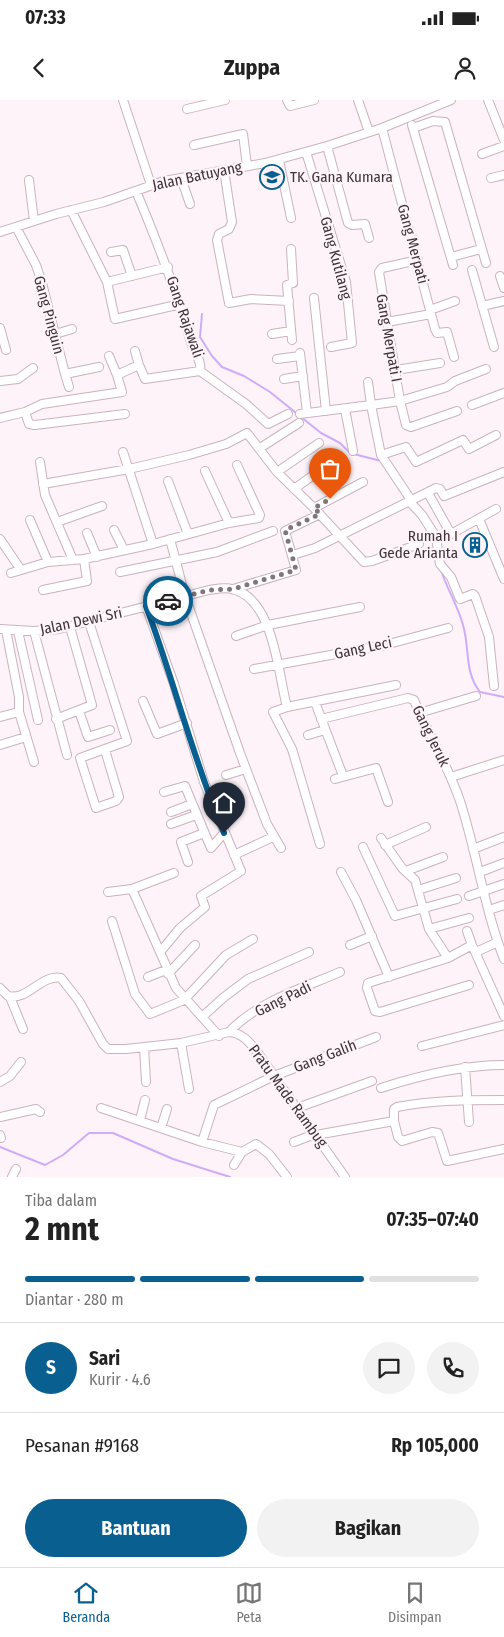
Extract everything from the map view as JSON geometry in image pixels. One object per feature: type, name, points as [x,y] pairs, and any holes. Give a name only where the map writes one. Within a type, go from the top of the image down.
[{"type":"street","points":[[123,100],[151,185]]},
{"type":"street","points":[[186,109],[224,100]]},
{"type":"street","points":[[287,100],[290,106],[314,100]]},
{"type":"street","points":[[358,100],[369,132]]},
{"type":"street","name":"Jalan Batuyang","points":[[0,232],[151,185],[279,160],[327,146],[382,128],[451,100]]},
{"type":"street","points":[[488,100],[500,121],[504,140]]},
{"type":"street","points":[[410,117],[452,261],[481,249]]},
{"type":"street","points":[[413,128],[433,121],[445,122],[486,263]]},
{"type":"street","name":"Gang Merpati","points":[[382,128],[418,260],[430,312],[436,331],[447,332],[454,357]]},
{"type":"street","points":[[194,145],[243,134],[247,166]]},
{"type":"street","name":"Gang Kutilang","points":[[327,146],[348,223],[352,226],[365,224],[369,238]]},
{"type":"street","points":[[482,154],[504,146]]},
{"type":"street","name":"Gang Kutilang","points":[[306,152],[348,292],[352,343],[331,347]]},
{"type":"street","points":[[279,160],[291,218]]},
{"type":"street","points":[[224,170],[232,222],[229,229],[219,234],[217,240],[229,302],[231,304],[251,299],[289,301]]},
{"type":"street","points":[[491,178],[504,175]]},
{"type":"street","points":[[181,178],[190,204]]},
{"type":"street","points":[[28,180],[34,221]]},
{"type":"street","name":"Gang Rajawali","points":[[136,191],[168,267],[181,304],[191,342],[201,364],[200,371],[246,404],[268,424],[288,414]]},
{"type":"street","points":[[71,210],[106,282],[116,320],[181,304]]},
{"type":"street","name":"Gang Pinguin","points":[[16,227],[36,265],[66,374],[98,367]]},
{"type":"street","points":[[291,249],[293,283],[287,285],[292,340]]},
{"type":"street","points":[[111,252],[123,250],[132,276]]},
{"type":"street","name":"Gang Merpati I","points":[[303,376],[303,414],[400,401],[379,276],[380,270],[418,260]]},
{"type":"street","points":[[106,282],[168,267]]},
{"type":"street","points":[[472,270],[494,346]]},
{"type":"street","points":[[500,276],[504,288]]},
{"type":"street","points":[[314,298],[326,411]]},
{"type":"street","points":[[387,322],[430,312],[455,301]]},
{"type":"street","points":[[482,306],[504,301]]},
{"type":"street","points":[[0,328],[6,350]]},
{"type":"street","points":[[55,334],[72,329]]},
{"type":"street","points":[[272,334],[291,331]]},
{"type":"street","points":[[135,351],[145,379],[200,371]]},
{"type":"street","points":[[277,360],[300,354],[303,376],[284,379]]},
{"type":"street","points":[[0,418],[25,412],[42,404],[120,393],[123,391],[118,374],[109,356]]},
{"type":"street","points":[[396,370],[440,363]]},
{"type":"street","points":[[118,374],[139,366]]},
{"type":"street","points":[[0,381],[18,379],[33,368]]},
{"type":"street","points":[[456,411],[411,427],[406,425],[400,401],[447,387],[455,380],[486,370]]},
{"type":"street","points":[[66,374],[69,387]]},
{"type":"street","points":[[368,382],[381,455],[410,501],[436,537],[440,564],[451,577],[460,599],[472,594],[476,596],[489,637],[494,686]]},
{"type":"street","points":[[472,405],[504,393]]},
{"type":"street","points":[[345,409],[353,451]]},
{"type":"street","points":[[25,412],[29,424],[125,414]]},
{"type":"street","points":[[260,448],[299,423]]},
{"type":"street","points":[[43,484],[129,469],[226,444],[246,433],[250,434],[277,472],[366,562],[419,544]]},
{"type":"street","points":[[381,455],[406,447],[416,462],[463,440],[469,449],[496,435]]},
{"type":"street","points":[[277,472],[319,443]]},
{"type":"street","points":[[123,452],[153,544]]},
{"type":"street","points":[[294,489],[333,461]]},
{"type":"street","points":[[40,462],[43,484],[73,560]]},
{"type":"street","points":[[11,573],[48,562],[84,560],[153,544],[229,523],[260,517],[238,465]]},
{"type":"street","points":[[205,472],[229,523]]},
{"type":"street","points":[[364,482],[285,530],[293,555],[341,536],[438,488],[444,496],[504,472]]},
{"type":"street","points":[[168,481],[188,534]]},
{"type":"street","points":[[428,493],[452,534],[496,509]]},
{"type":"street","points":[[57,522],[102,506]]},
{"type":"street","points":[[479,519],[504,579]]},
{"type":"street","points":[[30,520],[48,562]]},
{"type":"street","points":[[114,530],[124,550]]},
{"type":"street","points":[[120,572],[217,552],[274,531]]},
{"type":"street","points":[[87,533],[97,556]]},
{"type":"street","points":[[0,539],[21,570]]},
{"type":"street","points":[[170,539],[185,596],[246,769],[273,837],[281,848]]},
{"type":"street","name":"Jalan Dewi Sri","points":[[2,629],[34,632],[70,627],[185,596],[218,589],[233,589],[296,570],[293,555]]},
{"type":"street","points":[[43,590],[87,581],[84,560]]},
{"type":"street","points":[[233,589],[255,604],[268,625],[287,707]]},
{"type":"street","points":[[146,606],[204,782],[240,872],[201,896],[204,908],[180,928],[161,951]]},
{"type":"street","points":[[236,636],[268,625],[360,607]]},
{"type":"street","points":[[89,622],[127,742],[80,758],[96,808],[118,799],[105,750]]},
{"type":"street","points":[[56,719],[92,704],[70,627]]},
{"type":"street","name":"Gang Leci","points":[[254,669],[385,645],[448,628]]},
{"type":"street","points":[[2,629],[19,697],[19,712],[34,762]]},
{"type":"street","points":[[18,631],[38,720]]},
{"type":"street","points":[[34,632],[67,755]]},
{"type":"street","points":[[320,844],[292,749],[273,714],[275,711],[287,707],[396,684]]},
{"type":"street","points":[[419,713],[476,696]]},
{"type":"street","name":"Gang Jeruk","points":[[321,719],[411,697],[414,700],[451,777],[474,849],[489,910],[504,959]]},
{"type":"street","points":[[144,701],[157,734],[186,723]]},
{"type":"street","points":[[315,702],[339,777],[376,768],[388,802]]},
{"type":"street","points":[[79,711],[88,737],[110,730]]},
{"type":"street","points":[[0,717],[19,712]]},
{"type":"street","points":[[308,736],[325,730]]},
{"type":"street","points":[[0,745],[26,737]]},
{"type":"street","points":[[451,777],[504,760]]},
{"type":"street","points":[[226,775],[246,769]]},
{"type":"street","points":[[164,792],[185,786],[212,848],[224,833]]},
{"type":"street","points":[[171,812],[192,804]]},
{"type":"street","points":[[171,824],[196,815]]},
{"type":"street","points":[[426,827],[383,842],[414,880],[429,929],[448,958]]},
{"type":"street","points":[[188,862],[182,842],[204,833]]},
{"type":"street","points":[[234,855],[273,837]]},
{"type":"street","points":[[474,849],[504,837]]},
{"type":"street","points":[[363,847],[394,915],[457,899]]},
{"type":"street","points":[[406,871],[442,857]]},
{"type":"street","points":[[480,872],[504,863]]},
{"type":"street","points":[[341,872],[372,936],[389,977]]},
{"type":"street","points":[[108,892],[132,889],[174,873]]},
{"type":"street","points":[[418,890],[456,878]]},
{"type":"street","points":[[469,896],[504,884]]},
{"type":"street","points":[[132,889],[161,951],[167,972],[184,1000],[219,1036]]},
{"type":"street","points":[[489,910],[504,905]]},
{"type":"street","points":[[429,929],[469,918]]},
{"type":"street","points":[[112,921],[135,994],[145,1011],[152,1014],[184,1000],[226,955],[253,939]]},
{"type":"street","points":[[467,931],[504,1016]]},
{"type":"street","points":[[469,985],[377,1012],[367,986],[370,982],[448,958],[497,939],[504,932]]},
{"type":"street","points":[[350,945],[372,936]]},
{"type":"street","points":[[148,977],[167,972],[195,945]]},
{"type":"street","points":[[202,1017],[223,998],[248,980],[309,952]]},
{"type":"street","name":"Gang Padi","points":[[229,1032],[241,1020],[299,989],[340,972]]},
{"type":"street","points":[[10,997],[20,996],[47,980],[59,977],[79,1001],[105,1047],[118,1050],[181,1043],[219,1036],[229,1032]]},
{"type":"street","points":[[0,988],[10,997],[23,1029]]},
{"type":"street","points":[[422,1046],[504,1025]]},
{"type":"street","name":"Pratu Made Rambug","points":[[229,1032],[236,1033],[245,1038],[345,1177]]},
{"type":"street","name":"Gang Galih","points":[[202,1142],[214,1105],[274,1076],[376,1036]]},
{"type":"street","points":[[181,1043],[189,1089]]},
{"type":"street","points":[[144,1047],[146,1082]]},
{"type":"street","points":[[0,1082],[10,1076],[21,1062]]},
{"type":"street","points":[[381,1088],[416,1077],[465,1067],[504,1065]]},
{"type":"street","points":[[465,1067],[469,1122]]},
{"type":"street","points":[[297,1108],[372,1081]]},
{"type":"street","points":[[140,1120],[145,1100]]},
{"type":"street","points":[[504,1100],[430,1100],[394,1109],[394,1122],[398,1137],[402,1140],[432,1132],[438,1133],[447,1161],[504,1149]]},
{"type":"street","points":[[102,1108],[202,1142],[242,1152]]},
{"type":"street","points":[[0,1117],[36,1109],[40,1112]]},
{"type":"street","points":[[161,1128],[167,1110]]},
{"type":"street","points":[[294,1142],[315,1135],[394,1122]]},
{"type":"street","points":[[234,1165],[242,1152],[257,1144],[269,1154],[287,1177]]},
{"type":"street","points":[[12,1177],[16,1169]]},
{"type":"waterway","points":[[202,314],[200,337],[212,356],[222,367],[244,376],[270,392],[321,433],[340,443],[350,453],[381,461]]},
{"type":"waterway","points":[[441,570],[463,625],[469,668],[475,684],[480,692],[504,697]]},
{"type":"waterway","points":[[0,1147],[45,1165],[63,1155],[89,1133],[113,1133],[173,1159],[230,1177]]},
{"type":"way so far","points":[[168,601],[209,590],[233,589],[296,570],[285,530],[320,514],[314,508],[330,499]]},
{"type":"place","name":"TK. Gana Kumara","points":[[272,177]]},
{"type":"place","name":"Rumah I Gede Arianta","points":[[475,545]]},
{"type":"route","points":[[168,601],[146,606],[174,684],[204,782],[224,833]]}]
